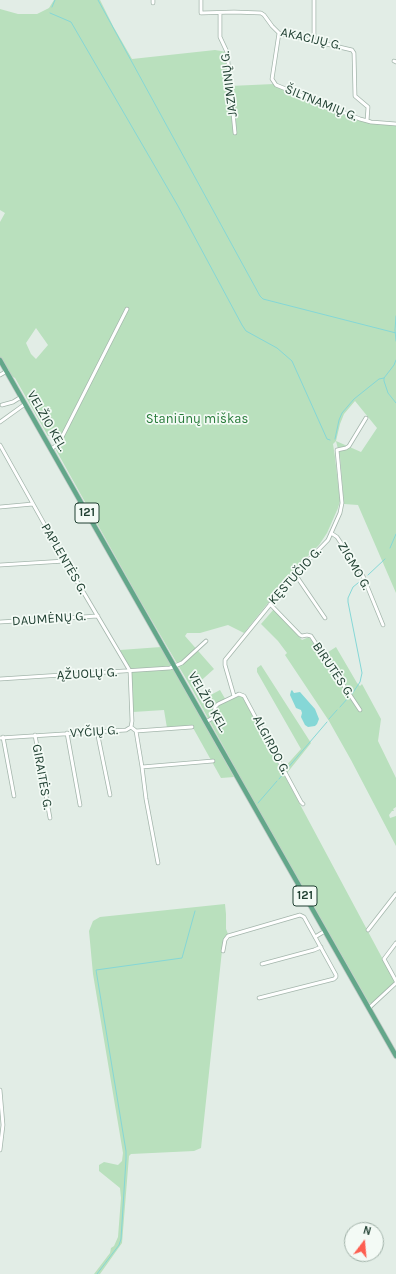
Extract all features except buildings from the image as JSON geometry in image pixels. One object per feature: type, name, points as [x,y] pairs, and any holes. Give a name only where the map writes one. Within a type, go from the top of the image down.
[{"type":"main road","name":"VELŽIO KEL.","points":[[0,360],[396,1056]]},
{"type":"street","name":"AKACIJŲ G.","points":[[201,0],[201,13],[234,12],[263,14],[279,33],[349,48],[353,51],[355,96],[368,107],[367,121]]},
{"type":"street","points":[[314,0],[314,40]]},
{"type":"street","name":"JAZMINŲ G.","points":[[220,13],[220,37],[227,52],[235,133]]},
{"type":"street","name":"ŠILTNAMIŲ G.","points":[[279,33],[272,79],[274,84],[367,121],[396,124]]},
{"type":"street","points":[[51,450],[57,445],[62,437],[127,309]]},
{"type":"street","points":[[0,375],[7,372]]},
{"type":"street","points":[[2,405],[13,402],[21,397]]},
{"type":"street","points":[[0,422],[25,404]]},
{"type":"street","name":"KĘSTUČIO G.","points":[[234,696],[225,668],[226,660],[295,574],[323,546],[331,533],[340,513],[342,503],[337,450],[349,446],[366,418]]},
{"type":"street","name":"PAPLENTĖS G.","points":[[0,445],[65,561],[130,671]]},
{"type":"street","points":[[0,507],[33,504]]},
{"type":"street","name":"ZIGMO G.","points":[[331,533],[337,536],[363,576],[383,625]]},
{"type":"street","points":[[0,565],[65,561]]},
{"type":"street","points":[[295,574],[325,618]]},
{"type":"street","name":"BIRUTĖS G.","points":[[270,604],[300,635],[310,636],[360,710]]},
{"type":"street","name":"DAUMĖNŲ G.","points":[[0,622],[98,616]]},
{"type":"street","points":[[174,666],[182,662],[206,642]]},
{"type":"street","name":"ĄŽUOLŲ G.","points":[[0,679],[164,669],[174,666]]},
{"type":"street","name":"VYČIŲ G.","points":[[2,738],[126,730],[131,727],[132,722],[130,671]]},
{"type":"street","name":"ALGIRDO G.","points":[[234,696],[241,694],[246,698],[303,804]]},
{"type":"street","points":[[206,722],[214,717],[216,705],[234,696]]},
{"type":"street","points":[[131,727],[136,731],[158,863]]},
{"type":"street","points":[[136,731],[192,727]]},
{"type":"street","points":[[97,731],[110,795]]},
{"type":"street","points":[[67,733],[80,805]]},
{"type":"street","name":"GIRAITĖS G.","points":[[35,736],[50,818]]},
{"type":"street","points":[[2,738],[14,796]]},
{"type":"street","points":[[142,767],[213,761]]},
{"type":"street","points":[[368,930],[396,894]]},
{"type":"street","points":[[223,951],[225,940],[228,936],[302,915],[336,975],[335,978],[259,998]]},
{"type":"street","points":[[315,936],[325,931]]},
{"type":"street","points":[[369,1008],[396,982],[384,959],[396,943]]},
{"type":"street","points":[[262,964],[321,947]]},
{"type":"street","points":[[0,1090],[3,1125],[0,1150]]},
{"type":"green space","name":"Staniūnų miškas","points":[[54,0],[100,0],[132,59],[215,50],[227,52],[230,86],[274,84],[367,121],[396,124],[396,593],[358,505],[344,504],[340,457],[336,441],[333,444],[340,501],[327,533],[319,545],[296,568],[244,633],[228,625],[200,633],[187,633],[185,636],[214,669],[195,686],[205,698],[220,690],[227,702],[236,697],[242,696],[395,982],[373,1003],[369,1003],[239,775],[192,689],[138,597],[56,450],[59,446],[52,434],[48,436],[15,378],[8,374],[0,360],[0,222],[5,213],[0,210],[0,9],[18,14],[37,14],[49,8]],"holes":[[[36,328],[48,345],[36,359],[31,354],[26,343]],[[355,401],[377,428],[361,452],[336,441],[344,414]]]},
{"type":"green space","points":[[274,609],[302,640],[309,637],[322,656],[336,647],[357,683],[360,686],[362,684],[381,719],[378,741],[396,778],[396,807],[389,815],[390,818],[396,816],[396,846],[329,721],[285,655],[287,653],[278,641],[261,624]]},
{"type":"green space","points":[[161,647],[234,777],[221,778],[192,726],[167,728],[164,710],[133,712],[131,670],[120,650]]},
{"type":"green space","points":[[261,665],[311,743],[287,773],[284,768],[301,749],[257,672],[257,668]]},
{"type":"green space","points":[[225,904],[226,929],[228,934],[223,941],[201,1148],[194,1151],[131,1154],[129,1156],[122,1243],[100,1274],[94,1274],[110,1253],[111,1248],[114,1246],[118,1237],[121,1198],[120,1188],[99,1171],[99,1165],[104,1162],[118,1165],[122,1161],[123,1153],[93,974],[89,931],[93,921],[100,917]]},
{"type":"water","points":[[292,690],[294,693],[300,692],[315,709],[319,719],[315,726],[308,727],[305,725],[301,717],[301,710],[296,708],[290,695]]},
{"type":"waterway","points":[[52,7],[55,0]]},
{"type":"waterway","points":[[98,0],[260,296],[263,299],[396,333]]},
{"type":"waterway","points":[[50,13],[71,22],[178,206],[242,325],[246,331],[277,348],[292,361],[327,439],[330,440]]},
{"type":"waterway","points":[[396,316],[396,341]]},
{"type":"waterway","points":[[396,360],[384,378],[388,393],[396,403]]},
{"type":"waterway","points":[[335,439],[342,413],[354,399],[379,379],[384,378]]},
{"type":"waterway","points":[[390,548],[396,534]]},
{"type":"waterway","points":[[368,575],[385,559]]},
{"type":"waterway","points":[[352,694],[360,682],[362,673],[348,598],[353,587],[363,579]]},
{"type":"waterway","points":[[340,707],[348,698]]},
{"type":"waterway","points":[[329,719],[337,710]]},
{"type":"waterway","points":[[286,770],[327,722]]},
{"type":"waterway","points":[[279,779],[284,773]]},
{"type":"waterway","points":[[258,803],[277,781]]},
{"type":"waterway","points":[[97,1274],[119,1245],[121,1239],[126,1151],[96,970],[182,958],[195,911]]}]
